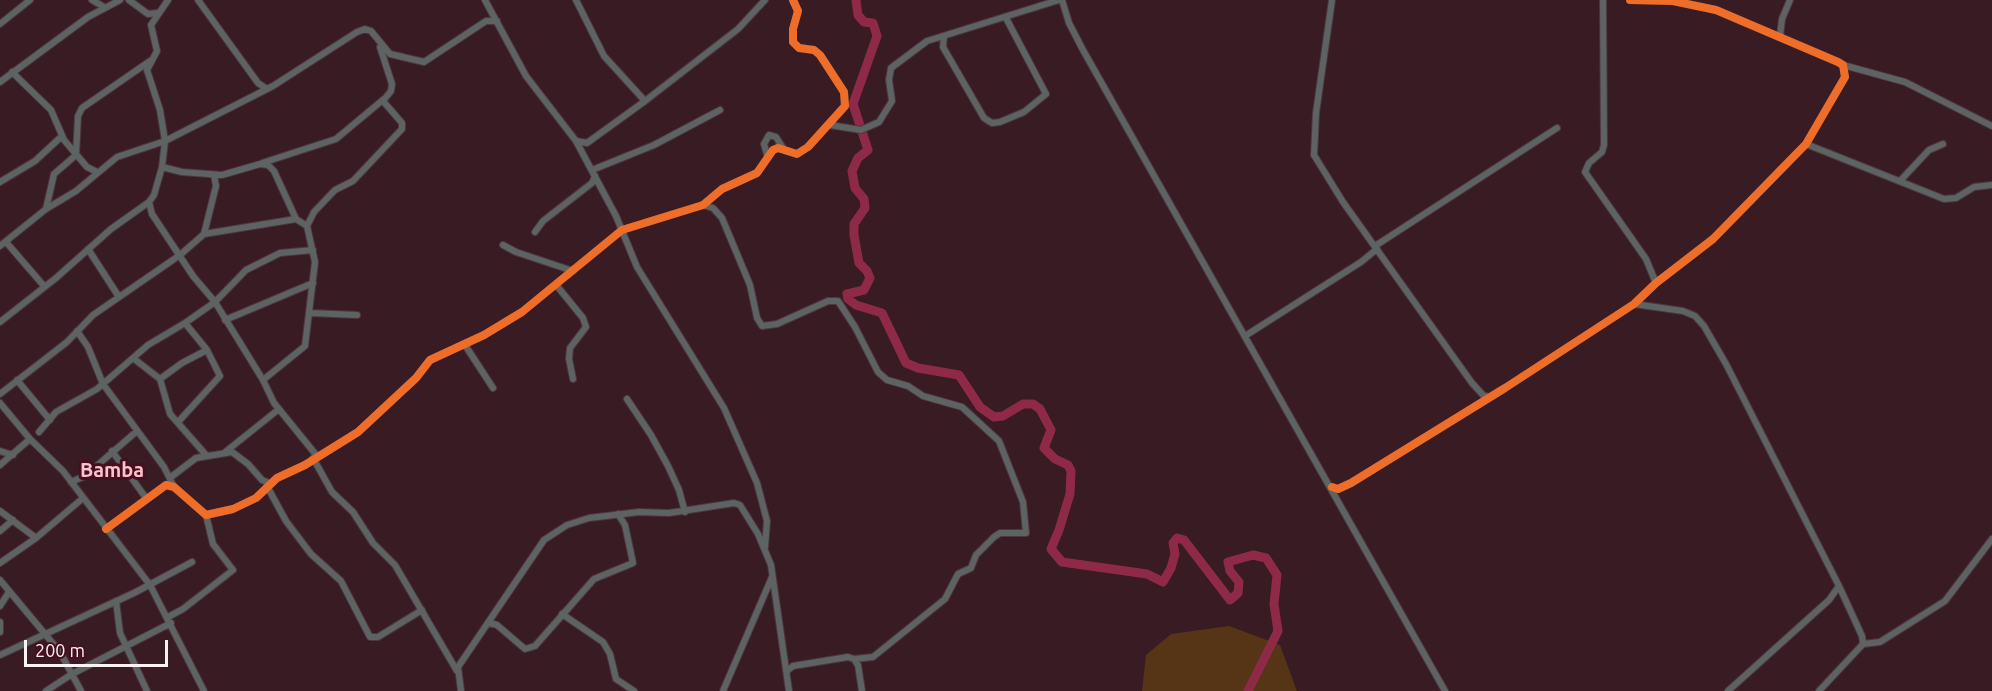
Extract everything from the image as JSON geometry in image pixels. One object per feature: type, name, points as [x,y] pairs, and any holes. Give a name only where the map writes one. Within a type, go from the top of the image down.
[{"type":"street","points":[[0,24],[30,0]]},
{"type":"street","points":[[92,0],[105,7]]},
{"type":"street","points":[[0,82],[105,7],[120,0]]},
{"type":"street","points":[[129,0],[148,14],[157,14]]},
{"type":"street","points":[[0,322],[154,195],[162,167],[165,141],[160,110],[147,70],[157,51],[151,25],[168,0]]},
{"type":"street","points":[[198,0],[258,83],[267,89]]},
{"type":"street","points":[[485,0],[526,76],[576,141],[622,230],[637,267],[715,393],[752,468],[767,522],[765,547]]},
{"type":"street","points":[[576,0],[604,56],[645,101]]},
{"type":"street","points":[[576,141],[587,142],[645,101],[738,29],[765,0]]},
{"type":"street","points":[[768,158],[764,144],[770,135],[776,137],[783,148],[791,154],[797,154],[808,147],[845,106],[844,92],[814,50],[799,48],[793,42],[793,29],[798,11],[793,0]]},
{"type":"street","points":[[830,124],[861,130],[873,126],[889,109],[892,101],[889,80],[891,68],[927,41],[1061,0],[1069,23],[1083,50],[1332,487],[1445,691]]},
{"type":"street","points":[[1332,0],[1316,113],[1314,155],[1472,383],[1483,395],[1489,397]]},
{"type":"street","points":[[1603,0],[1604,145],[1602,152],[1585,172],[1646,259],[1656,283]]},
{"type":"street","points":[[1630,0],[1694,4],[1716,10],[1843,65],[1905,82],[1992,126]]},
{"type":"street","points":[[1780,36],[1782,19],[1791,0]]},
{"type":"street","points":[[944,36],[943,47],[984,118],[992,123],[1000,122],[1024,112],[1046,94],[1006,18]]},
{"type":"street","points":[[44,286],[3,244],[46,209],[76,191],[97,172],[127,152],[165,141],[267,89],[364,29],[370,31],[390,54],[424,62],[486,21],[498,21]]},
{"type":"street","points":[[162,167],[214,175],[260,164],[336,139],[391,91],[392,84],[380,45]]},
{"type":"street","points":[[46,209],[54,174],[76,154],[78,116],[82,108],[150,61]]},
{"type":"street","points":[[1332,487],[1338,489],[1351,483],[1634,304],[1656,283],[1713,239],[1806,144],[1845,77],[1843,65]]},
{"type":"street","points":[[12,72],[51,110],[62,136],[89,169],[97,172]]},
{"type":"street","points":[[263,380],[305,346],[313,283],[313,250],[307,226],[319,204],[335,190],[352,182],[402,129],[402,123],[386,106],[384,99]]},
{"type":"street","points":[[535,231],[543,221],[592,183],[594,173],[600,169],[720,110]]},
{"type":"street","points":[[1245,336],[1361,262],[1376,247],[1557,128]]},
{"type":"street","points":[[0,182],[35,161],[62,136]]},
{"type":"street","points":[[1806,144],[1950,200],[1974,187],[1992,185]]},
{"type":"street","points":[[1900,181],[1929,150],[1942,144]]},
{"type":"street","points":[[206,515],[233,509],[256,498],[270,486],[358,432],[416,378],[430,360],[465,345],[522,312],[532,301],[557,286],[622,230],[703,205],[722,189],[757,173],[772,150],[783,148]]},
{"type":"street","points":[[260,164],[268,165],[274,171],[296,219],[307,226]]},
{"type":"street","points":[[204,234],[216,186],[214,175]]},
{"type":"street","points":[[148,202],[152,214],[193,276],[215,302],[279,409],[315,457],[332,492],[353,512],[373,543],[394,565],[457,671],[461,691]]},
{"type":"street","points":[[703,205],[714,208],[722,218],[750,285],[757,318],[762,326],[777,324],[828,301],[838,301],[855,327],[878,372],[887,380],[908,386],[923,396],[963,407],[999,441],[1023,502],[1026,533],[1000,533],[994,537],[976,555],[972,568],[958,574],[945,599],[873,657],[837,658],[793,666],[787,671]]},
{"type":"street","points":[[0,394],[67,342],[93,315],[180,255],[204,234],[296,219]]},
{"type":"street","points":[[503,245],[516,252],[573,271]]},
{"type":"street","points":[[88,249],[119,297]]},
{"type":"street","points":[[39,432],[56,412],[103,384],[148,345],[215,302],[240,275],[280,253],[313,250]]},
{"type":"street","points":[[225,320],[313,283]]},
{"type":"street","points":[[557,286],[583,318],[586,327],[570,348],[569,359],[573,378]]},
{"type":"street","points":[[1634,304],[1683,311],[1695,316],[1704,326],[1726,364],[1839,586],[1862,636],[1863,644]]},
{"type":"street","points":[[310,313],[357,315]]},
{"type":"street","points":[[179,421],[198,397],[209,392],[220,376],[207,350],[185,323]]},
{"type":"street","points":[[46,691],[72,674],[128,646],[170,620],[233,570],[213,544],[206,515],[174,487],[171,477],[103,384],[88,347],[77,332]]},
{"type":"street","points":[[465,345],[493,388]]},
{"type":"street","points":[[160,379],[182,363],[207,350]]},
{"type":"street","points":[[133,358],[160,379],[170,414],[179,421],[206,455]]},
{"type":"street","points":[[17,380],[50,420]]},
{"type":"street","points":[[627,399],[668,466],[679,489],[685,512]]},
{"type":"street","points":[[0,403],[71,482],[150,585],[170,620],[204,691]]},
{"type":"street","points":[[224,453],[279,409]]},
{"type":"street","points":[[71,482],[85,476],[137,431]]},
{"type":"street","points":[[0,465],[30,439]]},
{"type":"street","points":[[0,451],[13,455]]},
{"type":"street","points":[[112,451],[146,498]]},
{"type":"street","points":[[171,477],[196,458],[232,452],[270,486],[286,521],[311,554],[341,581],[370,637],[378,637],[422,610]]},
{"type":"street","points":[[106,529],[161,486],[174,487]]},
{"type":"street","points":[[0,563],[36,538],[83,498]]},
{"type":"street","points":[[457,671],[544,540],[578,520],[618,514],[685,512],[727,505],[745,516],[765,547],[773,576],[789,691]]},
{"type":"street","points":[[0,511],[36,538]]},
{"type":"street","points":[[490,623],[497,625],[530,650],[594,579],[633,563],[625,525],[618,514]]},
{"type":"street","points":[[0,531],[13,520]]},
{"type":"street","points":[[1819,691],[1863,644],[1881,642],[1945,601],[1992,539]]},
{"type":"street","points":[[0,656],[150,585],[192,562]]},
{"type":"street","points":[[723,691],[773,576]]},
{"type":"street","points":[[0,580],[47,635],[81,691]]},
{"type":"street","points":[[1728,691],[1829,600],[1839,586]]},
{"type":"street","points":[[0,606],[9,592]]},
{"type":"street","points":[[116,601],[120,633],[147,691]]},
{"type":"street","points":[[562,614],[603,642],[610,654],[616,679],[634,691]]},
{"type":"street","points":[[0,622],[0,632]]},
{"type":"street","points":[[854,659],[860,672],[862,691]]},
{"type":"street","points":[[785,661],[793,666]]},
{"type":"shaded area","points":[[1229,626],[1280,645],[1297,691],[1142,691],[1146,655],[1171,634]]},
{"type":"waterway","points":[[856,0],[858,15],[864,22],[873,23],[877,36],[853,104],[868,150],[858,158],[852,171],[855,188],[864,199],[865,208],[854,224],[854,235],[859,263],[870,278],[864,290],[847,294],[848,299],[856,305],[882,313],[906,363],[918,368],[959,375],[980,407],[994,417],[1003,416],[1023,404],[1033,404],[1040,409],[1051,430],[1044,448],[1055,459],[1068,465],[1071,471],[1070,494],[1051,549],[1062,562],[1147,574],[1163,582],[1171,568],[1175,554],[1173,543],[1177,538],[1184,540],[1230,600],[1238,593],[1239,582],[1230,571],[1228,562],[1253,555],[1266,558],[1277,575],[1274,604],[1278,631],[1248,691]]},
{"type":"cycle path","points":[[106,529],[166,485],[174,487],[206,515],[233,509],[256,498],[277,478],[305,465],[358,432],[416,378],[430,360],[484,335],[522,312],[622,230],[703,205],[722,189],[757,173],[773,150],[778,148],[797,154],[808,147],[845,106],[844,92],[820,55],[814,50],[799,48],[793,42],[793,29],[798,11],[793,0]]},
{"type":"cycle path","points":[[1332,487],[1338,489],[1351,483],[1505,388],[1634,304],[1656,283],[1713,239],[1806,144],[1845,77],[1843,65],[1838,62],[1716,10],[1673,1],[1630,0]]},
{"type":"district","name":"Bamba","points":[[112,470]]}]
